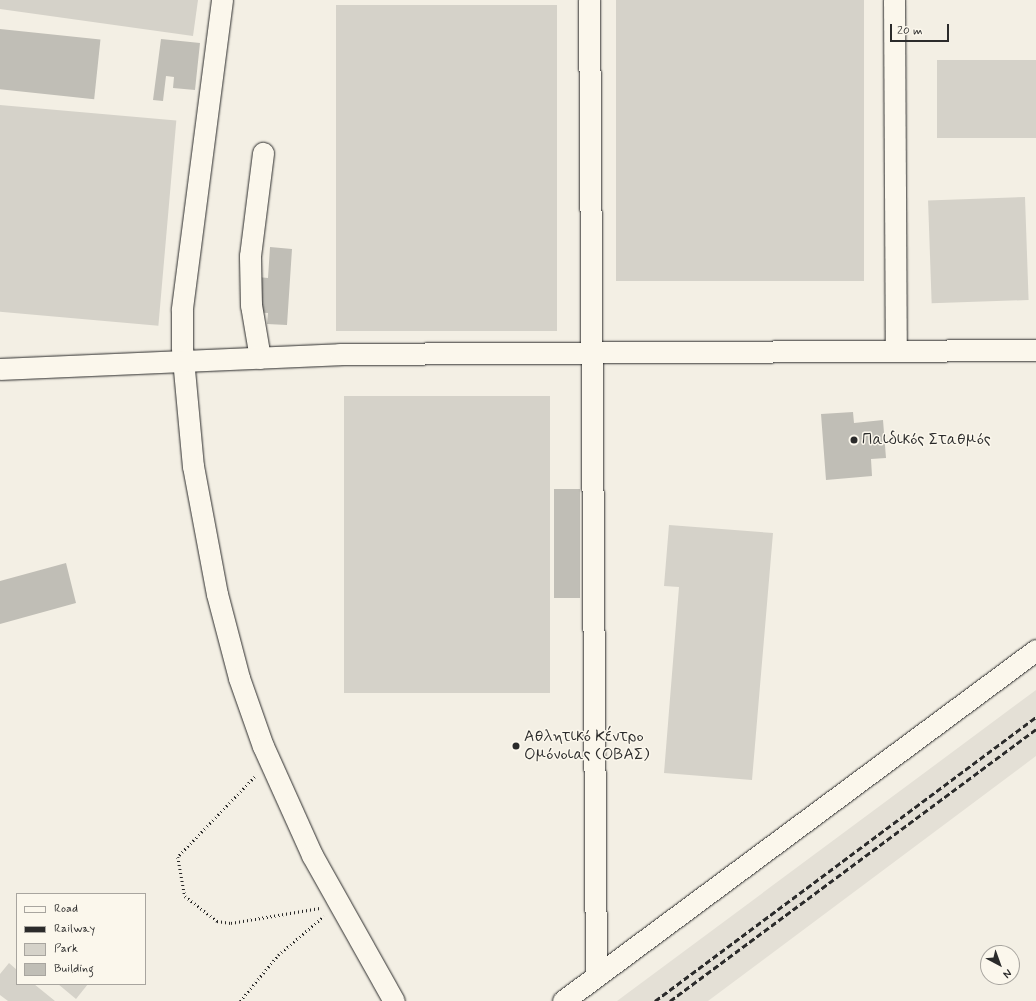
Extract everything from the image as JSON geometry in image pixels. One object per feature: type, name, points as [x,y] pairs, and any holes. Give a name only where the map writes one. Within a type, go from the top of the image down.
[{"type":"street","points":[[222,0],[185,285],[183,361],[192,466],[217,594],[239,678],[270,763],[338,904],[394,1001]]},
{"type":"street","points":[[589,0],[596,976]]},
{"type":"street","points":[[894,0],[896,351]]},
{"type":"street","points":[[260,358],[251,305],[250,256],[263,153]]},
{"type":"street","points":[[0,369],[340,354],[591,354],[1036,350]]},
{"type":"street","points":[[563,1001],[1036,650]]},
{"type":"path","points":[[270,763],[178,857],[185,896],[218,921],[231,923],[262,920],[338,904]]},
{"type":"path","points":[[240,1001],[278,955],[338,904]]},
{"type":"shaded area","points":[[1036,690],[1036,756],[708,1001],[617,1001]]},
{"type":"green space","points":[[0,0],[198,0],[193,36],[0,9]]},
{"type":"green space","points":[[616,0],[864,0],[864,281],[616,281]]},
{"type":"green space","points":[[336,5],[557,5],[557,331],[336,331]]},
{"type":"green space","points":[[937,60],[1036,60],[1036,138],[937,138]]},
{"type":"green space","points":[[0,105],[176,120],[158,326],[0,312]]},
{"type":"green space","points":[[1025,197],[1029,300],[932,303],[928,200]]},
{"type":"green space","points":[[344,396],[550,396],[550,693],[344,693]]},
{"type":"green space","points":[[669,525],[773,533],[752,780],[664,773],[679,587],[664,586]]},
{"type":"green space","points":[[9,963],[16,969],[16,985],[35,985],[55,1001],[8,1001],[0,995],[0,974]]},
{"type":"green space","points":[[59,985],[87,985],[76,999]]},
{"type":"building","points":[[0,29],[100,40],[94,99],[0,89]]},
{"type":"building","points":[[161,39],[200,43],[195,90],[173,88],[174,77],[166,76],[163,101],[153,100]]},
{"type":"building","points":[[270,247],[292,249],[287,325],[267,324],[268,313],[256,312],[258,277],[268,278]]},
{"type":"building","name":"Παιδικός Σταθμός","points":[[853,412],[854,423],[883,420],[886,458],[871,459],[872,476],[826,480],[821,414]]},
{"type":"building","points":[[554,489],[580,489],[580,598],[554,598]]},
{"type":"building","points":[[66,563],[76,603],[0,624],[0,581]]},
{"type":"railway","points":[[655,1001],[1036,717]]},
{"type":"railway","points":[[670,1001],[1036,729]]},
{"type":"place","name":"Παιδικός Σταθμός","points":[[854,440]]},
{"type":"place","name":"Αθλητικό Κέντρο Ομόνοιας (ΟΒΑΣ)","points":[[516,746]]}]
